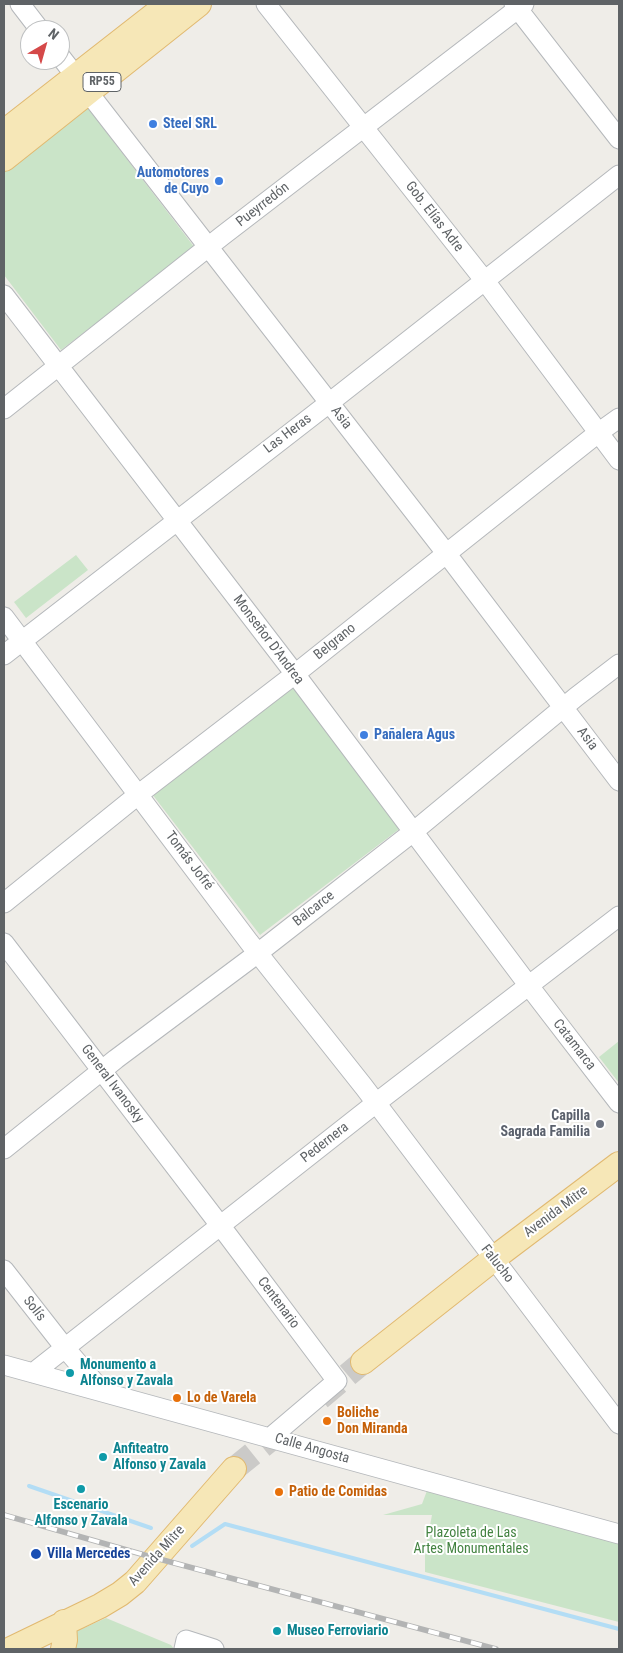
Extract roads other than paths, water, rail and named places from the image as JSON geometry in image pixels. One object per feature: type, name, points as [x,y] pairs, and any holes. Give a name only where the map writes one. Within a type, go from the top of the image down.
[{"type":"main road","name":"RP55","points":[[4,159],[168,4]]},
{"type":"main road","name":"RP55","points":[[4,132],[82,84],[199,4]]},
{"type":"main road","name":"Avenida Mitre","points":[[363,1362],[619,1164]]},
{"type":"main road","name":"Avenida Mitre","points":[[11,1649],[102,1605],[135,1582],[234,1470]]},
{"type":"main road","points":[[63,1649],[65,1640],[64,1622]]},
{"type":"street","points":[[20,4],[32,20]]},
{"type":"street","name":"Gob. Elías Adre","points":[[266,4],[484,281],[619,460]]},
{"type":"street","points":[[519,5],[619,140]]},
{"type":"street","name":"Pueyrredón","points":[[4,409],[519,5]]},
{"type":"street","name":"Asia","points":[[70,69],[446,553],[619,781]]},
{"type":"street","name":"Las Heras","points":[[4,656],[619,175]]},
{"type":"street","name":"Monseñor D'Andrea","points":[[4,295],[177,520],[529,986]]},
{"type":"street","name":"Belgrano","points":[[4,903],[138,794],[294,674],[598,432],[619,418]]},
{"type":"street","name":"Tomás Jofré","points":[[4,617],[258,953],[376,1103]]},
{"type":"street","name":"Balcarce","points":[[4,1149],[102,1071],[413,832],[619,664]]},
{"type":"street","name":"Pedernera","points":[[33,1373],[376,1103],[619,916]]},
{"type":"street","name":"General Ivanosky","points":[[4,942],[220,1226]]},
{"type":"street","name":"Catamarca","points":[[529,986],[619,1103]]},
{"type":"street","name":"Falucho","points":[[376,1103],[493,1260],[617,1415]]},
{"type":"street","name":"Centenario","points":[[220,1226],[337,1381],[271,1437]]},
{"type":"street","name":"Solís","points":[[4,1270],[65,1348],[103,1392]]},
{"type":"street","name":"Calle Angosta","points":[[4,1365],[619,1534]]},
{"type":"street","points":[[185,1645],[214,1649]]},
{"type":"waterway","points":[[29,1486],[151,1528]]},
{"type":"waterway","points":[[192,1546],[225,1524],[619,1629]]},
{"type":"tunnel","points":[[320,1398],[363,1362]]},
{"type":"tunnel","points":[[234,1469],[287,1426]]},
{"type":"railway","points":[[4,1515],[148,1556],[496,1649]]},
{"type":"place","name":"Steel SRL","points":[[153,124]]},
{"type":"place","name":"Automotores de Cuyo","points":[[219,181]]},
{"type":"place","name":"Pañalera Agus","points":[[364,735]]},
{"type":"place","name":"Capilla Sagrada Familia","points":[[600,1124]]},
{"type":"place","name":"Monumento a Alfonso y Zavala","points":[[70,1373]]},
{"type":"place","name":"Lo de Varela","points":[[177,1398]]},
{"type":"place","name":"Boliche Don Miranda","points":[[327,1421]]},
{"type":"place","name":"Anfiteatro Alfonso y Zavala","points":[[103,1457]]},
{"type":"place","name":"Escenario Alfonso y Zavala","points":[[81,1489]]},
{"type":"place","name":"Patio de Comidas","points":[[279,1492]]},
{"type":"place","name":"Villa Mercedes","points":[[36,1554]]},
{"type":"place","name":"Museo Ferroviario","points":[[277,1631]]},
{"type":"park label","name":"Plazoleta de Las Artes Monumentales","points":[[471,1542]]}]
